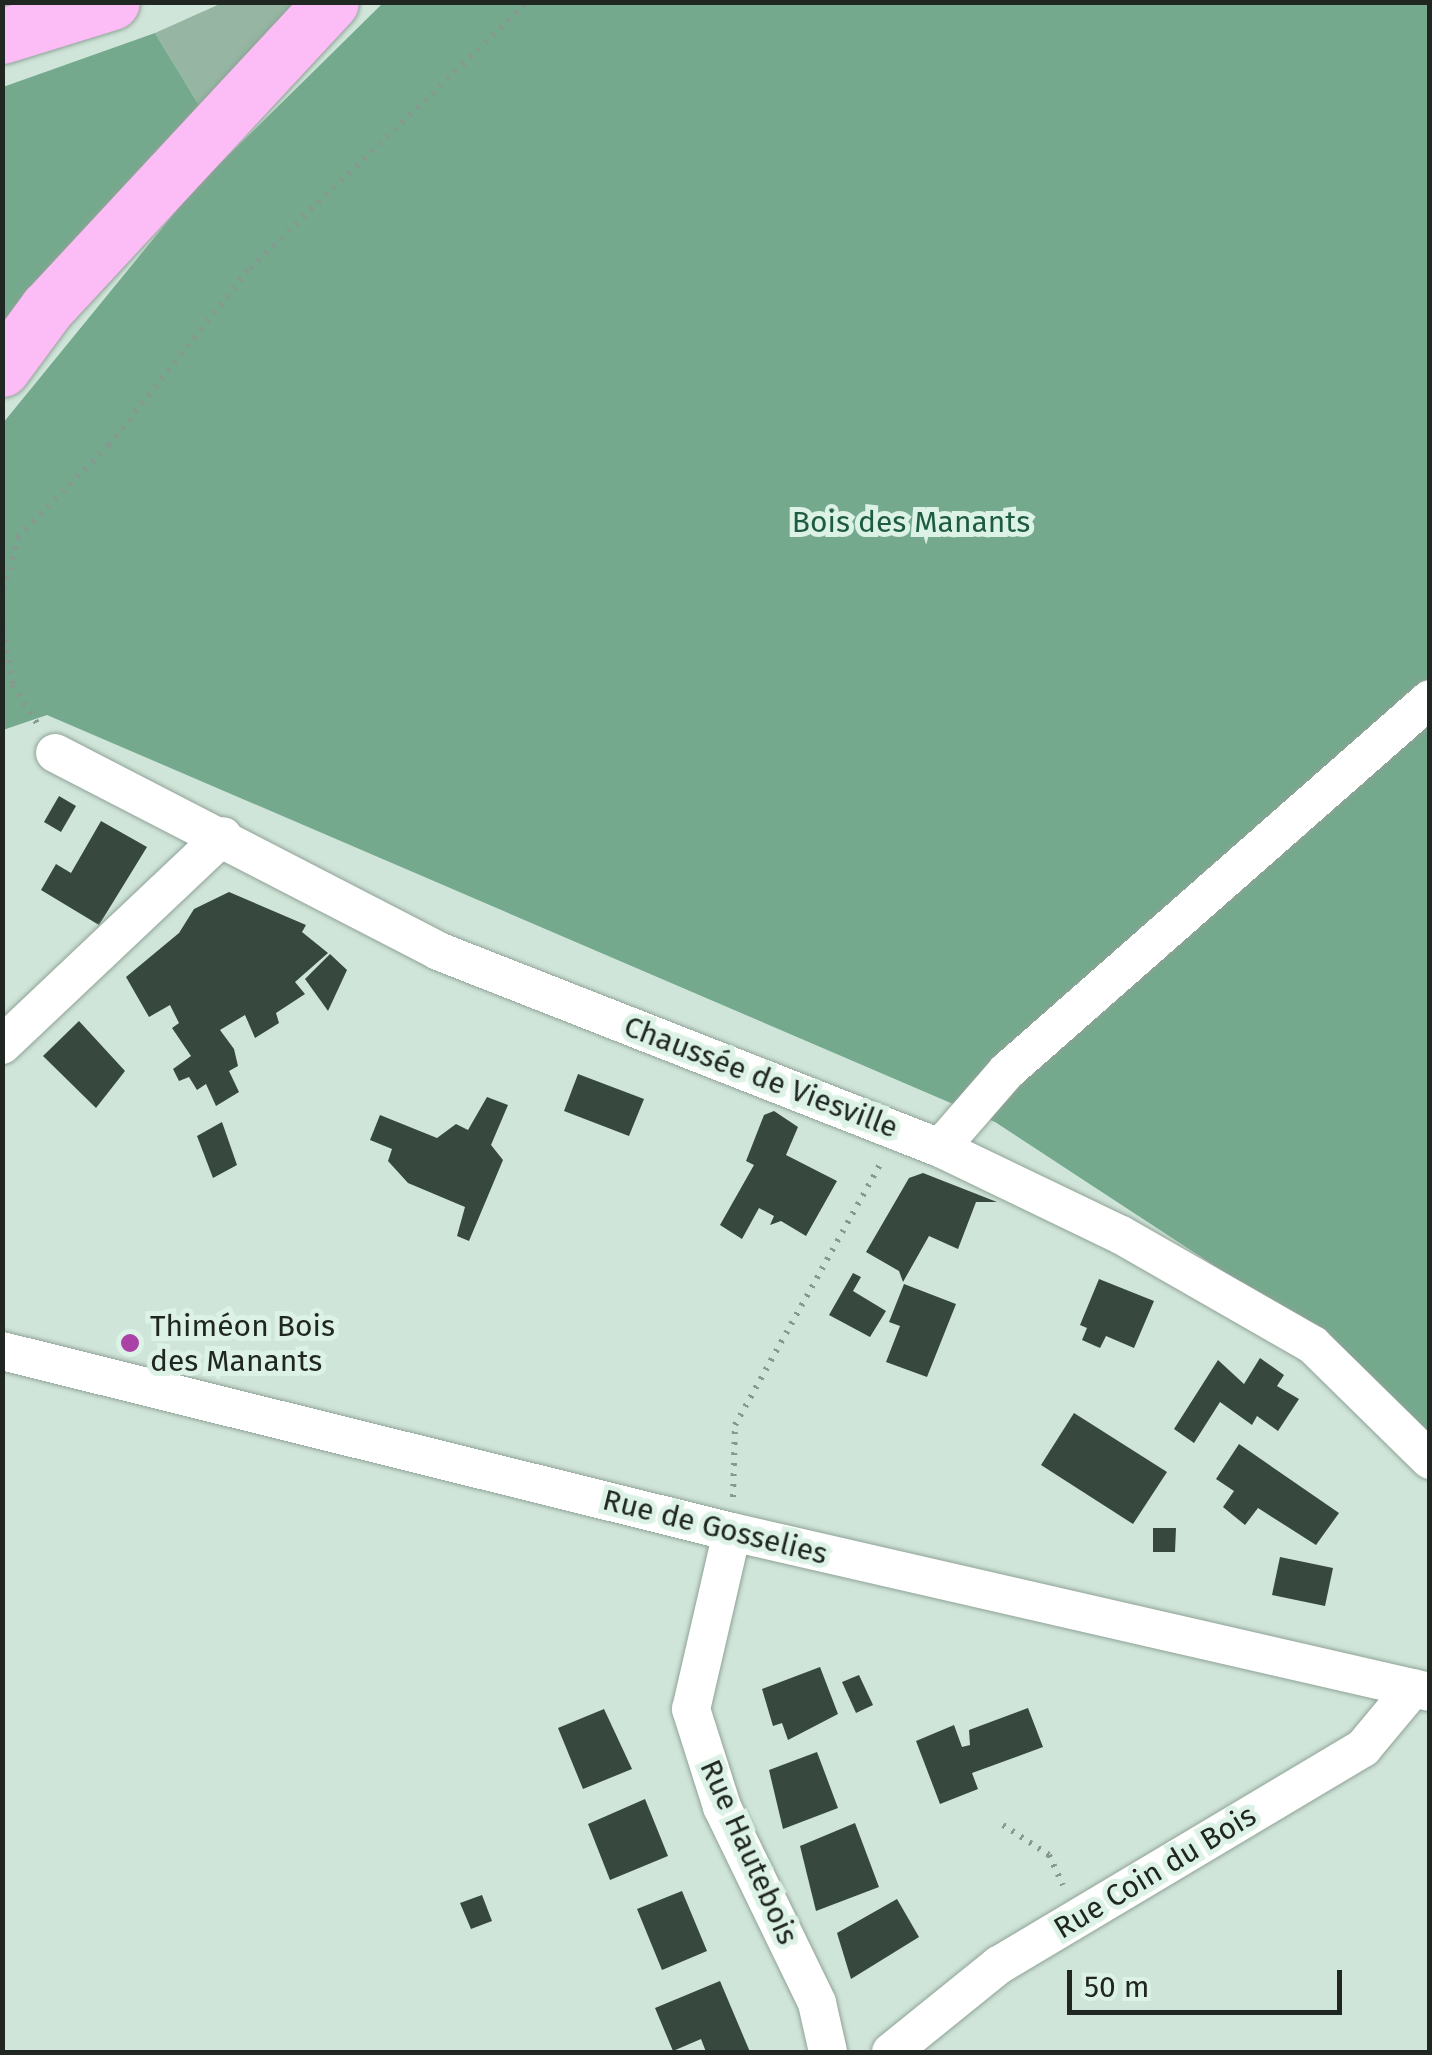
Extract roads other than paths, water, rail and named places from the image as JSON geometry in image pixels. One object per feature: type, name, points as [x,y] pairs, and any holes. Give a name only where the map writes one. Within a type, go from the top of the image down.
[{"type":"highway","points":[[2,36],[112,2]]},
{"type":"highway","points":[[2,369],[47,308],[331,2]]},
{"type":"street","points":[[940,1148],[1007,1072],[1430,698]]},
{"type":"street","name":"Chaussée de Viesville","points":[[55,753],[223,836],[438,951],[940,1148],[1121,1235],[1313,1345],[1430,1460]]},
{"type":"street","points":[[2,1046],[223,836]]},
{"type":"street","name":"Rue de Gosselies","points":[[2,1351],[732,1532],[1421,1690]]},
{"type":"street","name":"Rue Hautebois","points":[[732,1532],[691,1710],[722,1807],[817,2003],[828,2052]]},
{"type":"street","name":"Rue Coin du Bois","points":[[891,2052],[999,1965],[1363,1748],[1421,1690]]},
{"type":"place","name":"Thiméon Bois des Manants","points":[[130,1343]]},
{"type":"park label","name":"Bois des Manants","points":[[911,522]]}]
